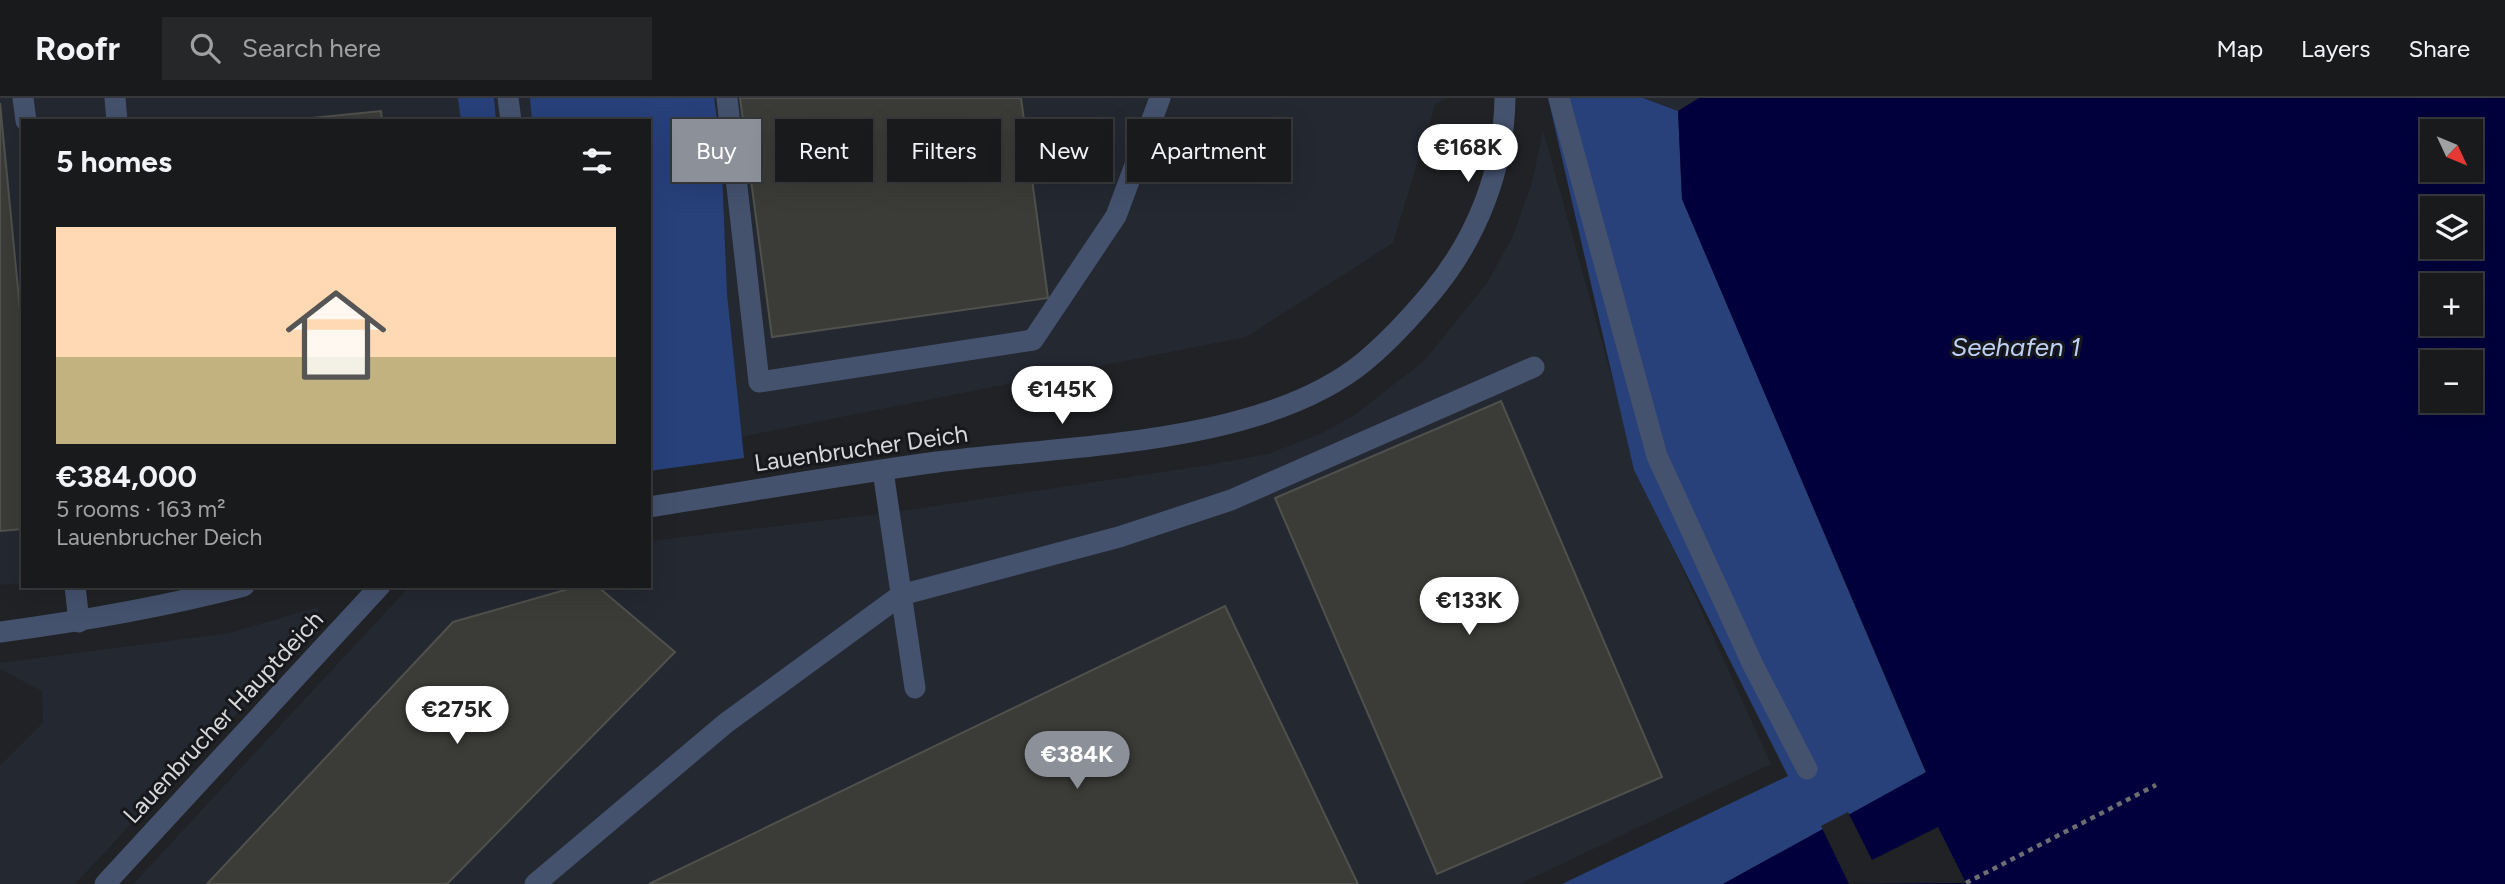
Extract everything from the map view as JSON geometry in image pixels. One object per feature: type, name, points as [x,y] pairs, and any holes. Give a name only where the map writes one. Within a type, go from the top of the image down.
[{"type":"street","points":[[23,98],[26,119]]},
{"type":"street","points":[[114,98],[117,119]]},
{"type":"street","points":[[508,98],[511,119]]},
{"type":"street","points":[[727,98],[759,382],[1033,340],[1116,216],[1160,98]]},
{"type":"street","name":"Lauenbrucher Deich","points":[[651,507],[883,471],[1188,433],[1247,419],[1310,395],[1364,362],[1420,307],[1448,274],[1480,219],[1498,159],[1505,98]]},
{"type":"street","points":[[1559,98],[1657,456],[1753,665],[1807,769]]},
{"type":"street","points":[[535,884],[726,723],[901,595],[1119,537],[1231,500],[1534,367]]},
{"type":"street","points":[[883,471],[915,688]]},
{"type":"street","points":[[75,588],[79,622]]},
{"type":"street","points":[[0,632],[79,622],[171,595],[228,588]]},
{"type":"street","name":"Lauenbrucher Hauptdeich","points":[[104,884],[378,588]]},
{"type":"path","points":[[1966,883],[2156,785]]},
{"type":"shaded area","points":[[0,98],[1447,98],[1435,105],[1393,243],[1246,337],[651,455],[651,119],[21,119],[21,583],[0,585]]},
{"type":"shaded area","points":[[458,98],[494,98],[496,119],[461,119]]},
{"type":"shaded area","points":[[530,98],[714,98],[717,119],[672,119],[672,182],[722,182],[727,294],[744,458],[651,471],[651,119],[532,119]]},
{"type":"shaded area","points":[[1548,98],[1643,98],[1678,111],[1682,199],[1926,773],[1723,884],[1562,884],[1788,776],[1634,470]]},
{"type":"shaded area","points":[[1643,98],[1699,98],[1678,111]]},
{"type":"shaded area","points":[[1543,130],[1637,468],[1771,764],[1520,884],[133,884],[408,588],[651,588],[651,541],[888,513],[1268,454],[1322,433],[1353,416],[1424,361],[1487,283],[1512,238],[1532,183]]},
{"type":"shaded area","points":[[318,607],[321,629],[190,761],[75,884],[0,884],[0,766],[43,723],[42,691],[0,669],[0,663],[229,633]]},
{"type":"water","name":"Seehafen 1","points":[[1699,98],[2505,98],[2505,884],[1723,884],[1926,772],[1682,199],[1678,111]]},
{"type":"pier","points":[[1848,812],[1872,860],[1938,827],[1966,883],[1849,884],[1821,826]]},
{"type":"building","points":[[740,98],[1021,98],[1024,119],[1015,119],[1015,182],[1032,182],[1048,298],[772,337],[751,182],[761,182],[761,119],[743,119]]},
{"type":"building","points":[[0,103],[21,320],[21,529],[0,531]]},
{"type":"building","points":[[381,111],[382,119],[302,119]]},
{"type":"building","points":[[1501,401],[1662,777],[1437,874],[1275,498]]},
{"type":"building","points":[[572,588],[599,588],[675,652],[447,884],[207,884],[453,622]]},
{"type":"building","points":[[1225,606],[1358,884],[649,884]]}]
